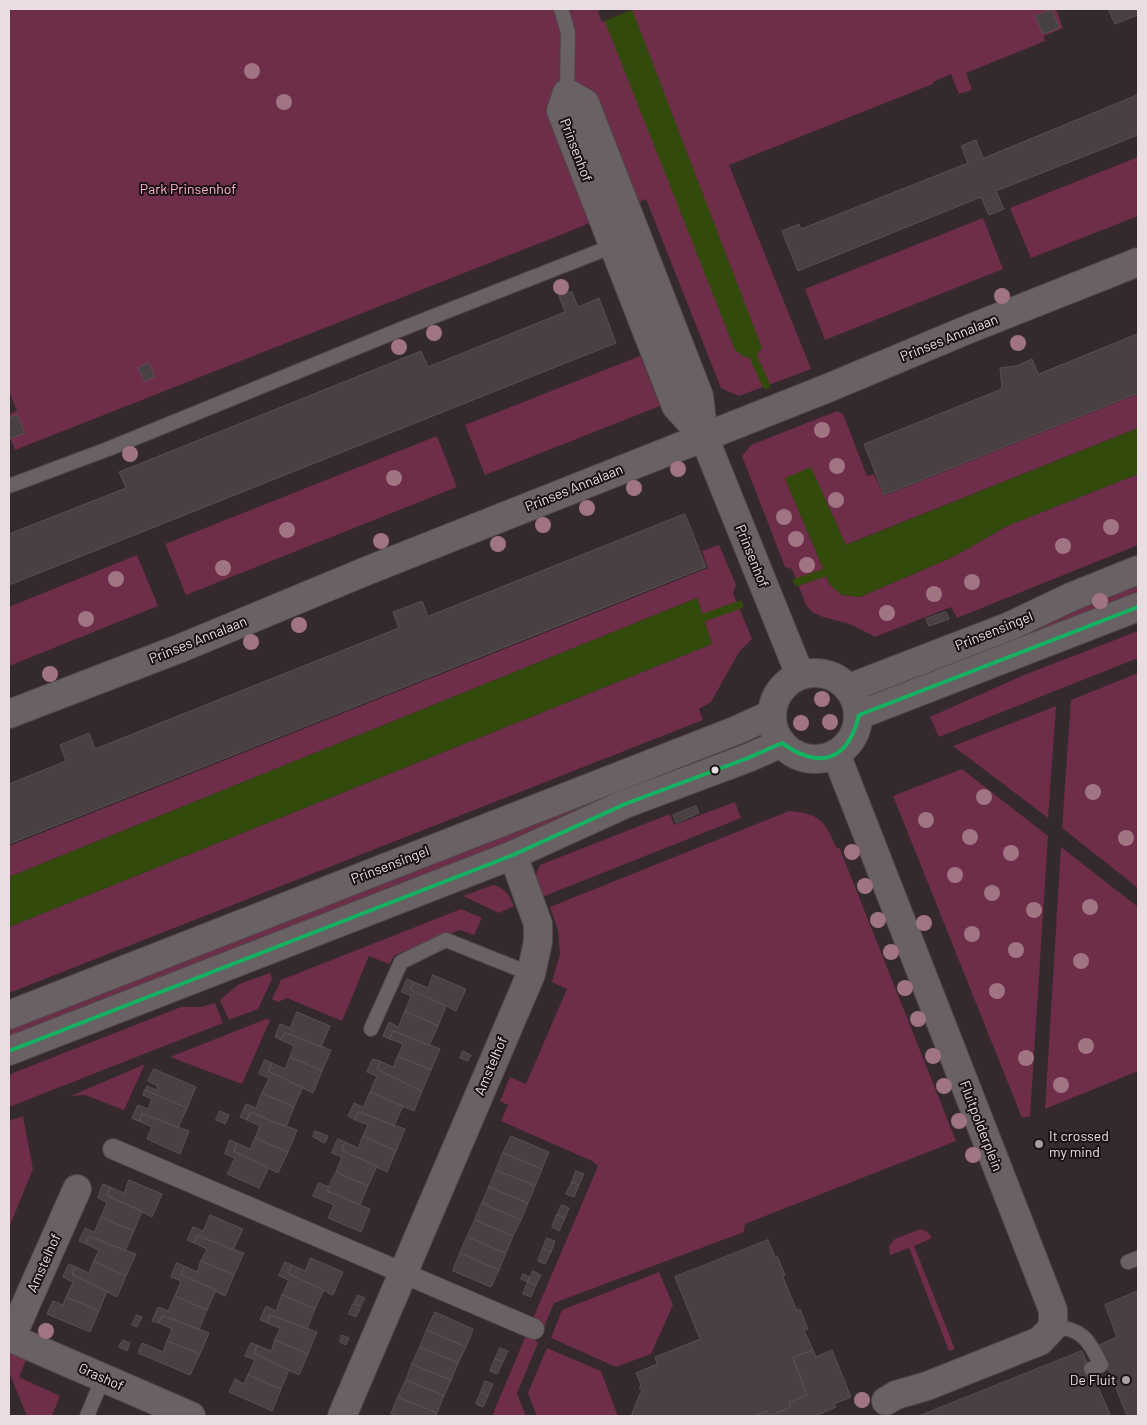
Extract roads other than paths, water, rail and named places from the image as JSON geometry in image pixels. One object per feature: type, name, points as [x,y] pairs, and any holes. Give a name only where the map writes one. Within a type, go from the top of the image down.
[{"type":"street","name":"Prinsenhof","points":[[567,93],[585,104],[625,241],[698,396],[704,437],[800,675]]},
{"type":"street","name":"Prinses Annalaan","points":[[9,714],[181,648],[364,572],[1138,262]]},
{"type":"street","name":"Prinsensingel","points":[[849,688],[1010,626],[1071,597],[1138,570]]},
{"type":"street","name":"Prinsensingel","points":[[859,715],[1138,607]]},
{"type":"street","points":[[814,672],[827,674],[839,679],[849,688],[856,701],[859,715],[853,738],[845,747],[836,754],[822,759],[807,758],[793,753],[782,744],[773,725],[772,714],[774,702],[780,690],[789,681],[800,675],[814,672]]},
{"type":"street","name":"Prinsensingel","points":[[9,1014],[730,733],[772,714]]},
{"type":"street","points":[[9,1051],[512,854],[625,804],[782,744]]},
{"type":"street","name":"Fluitpolderplein","points":[[836,754],[1045,1288],[1053,1310],[1053,1327]]},
{"type":"street","name":"Amstelhof","points":[[342,1416],[531,974],[538,942],[538,924],[512,854]]},
{"type":"street","points":[[113,1149],[534,1330]]},
{"type":"street","name":"Amstelhof","points":[[11,1338],[77,1189]]},
{"type":"street","points":[[883,1406],[896,1395],[927,1386],[1040,1341],[1053,1327]]},
{"type":"street","name":"Grashof","points":[[11,1338],[191,1416]]},
{"type":"lane","points":[[561,9],[568,32],[567,93]]},
{"type":"lane","points":[[9,486],[108,449],[409,326],[625,241]]},
{"type":"lane","points":[[371,1029],[401,962],[446,940],[531,974]]},
{"type":"lane","points":[[1053,1327],[1068,1327],[1084,1337],[1093,1348],[1101,1365],[1091,1370]]},
{"type":"lane","points":[[87,1416],[103,1378]]},
{"type":"waterway","points":[[754,358],[766,385]]},
{"type":"waterway","points":[[797,582],[824,573]]},
{"type":"waterway","points":[[703,618],[739,605]]},
{"type":"place","name":"It crossed my mind","points":[[1039,1144]]},
{"type":"place","name":"De Fluit","points":[[1126,1380]]},
{"type":"park label","name":"Park Prinsenhof","points":[[188,189]]}]
